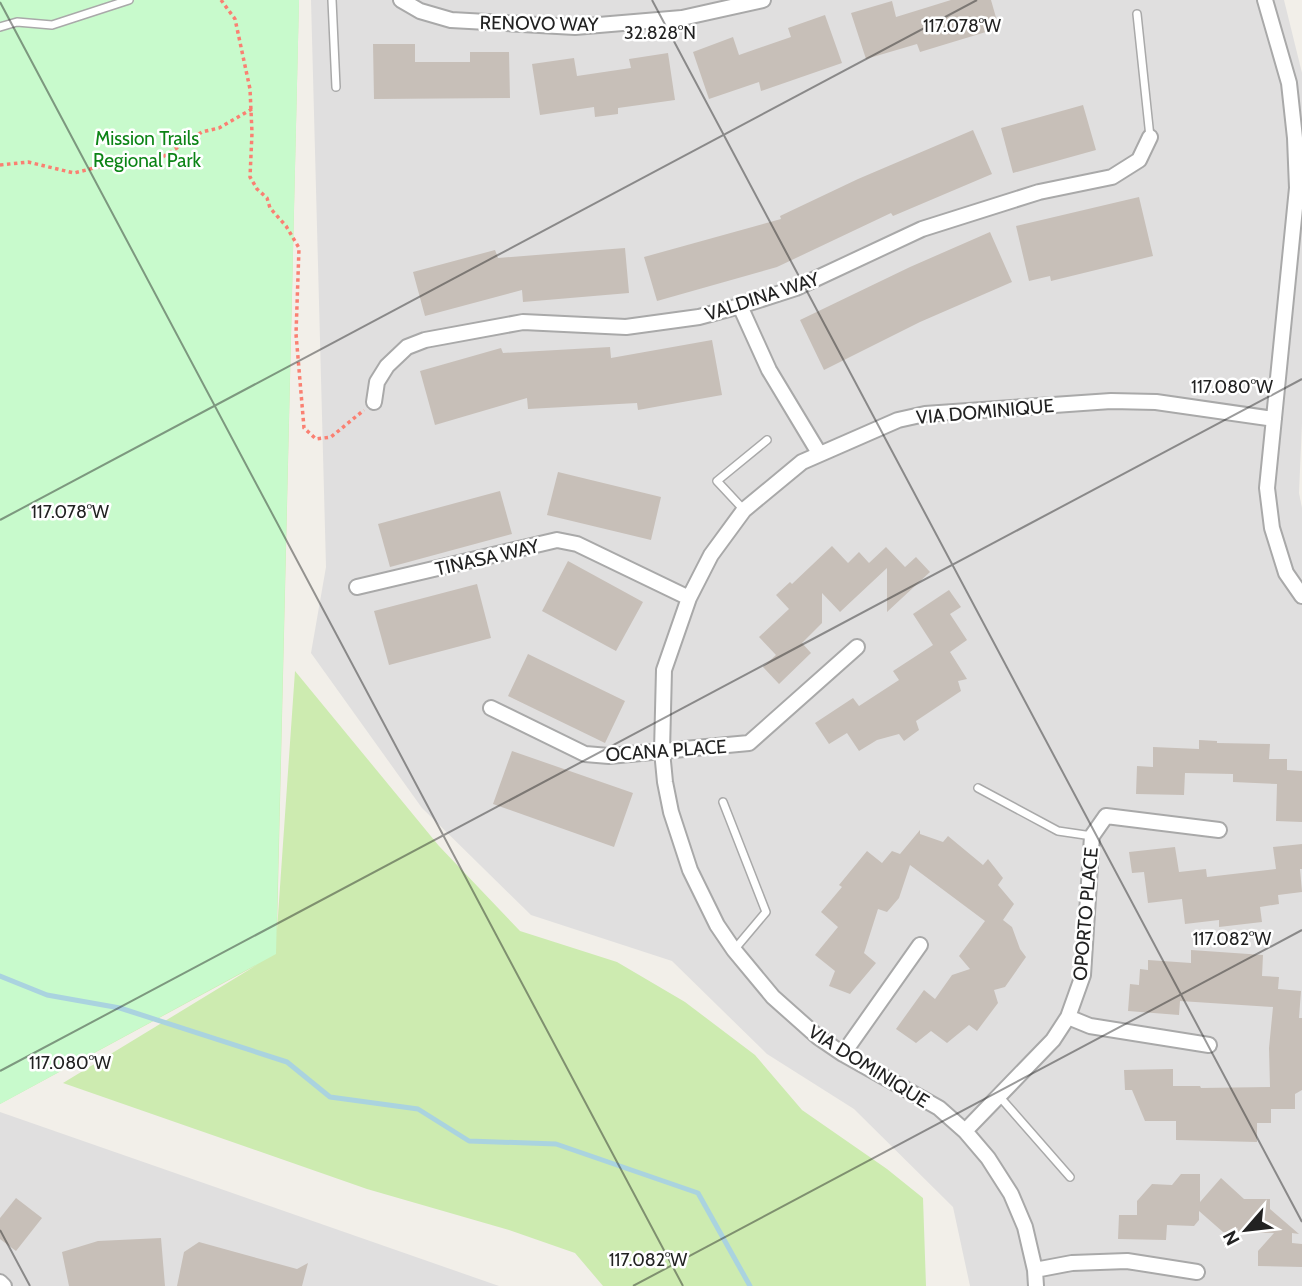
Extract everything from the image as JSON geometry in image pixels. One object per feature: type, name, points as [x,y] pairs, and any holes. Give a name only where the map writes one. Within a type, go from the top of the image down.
[{"type":"street","name":"RENOVO WAY","points":[[401,0],[420,11],[452,20],[575,27],[682,18],[763,0]]},
{"type":"street","points":[[1265,0],[1289,83],[1297,188],[1267,488],[1272,528],[1286,573],[1302,596]]},
{"type":"street","name":"VALDINA WAY","points":[[374,402],[377,382],[387,366],[407,347],[425,340],[523,323],[626,327],[699,317],[740,306],[796,288],[922,229],[1039,192],[1112,177],[1139,160],[1150,137]]},
{"type":"street","points":[[740,306],[769,370],[819,453]]},
{"type":"street","name":"VIA DOMINIQUE","points":[[1036,1286],[1025,1227],[1011,1194],[988,1158],[965,1131],[939,1108],[843,1054],[787,1011],[752,975],[702,898],[679,841],[669,802],[662,751],[664,670],[689,598],[711,555],[744,510],[802,462],[898,420],[925,414],[1111,401],[1156,402],[1274,419]]},
{"type":"street","name":"TINASA WAY","points":[[357,587],[557,540],[577,544],[689,598]]},
{"type":"street","name":"OCANA PLACE","points":[[491,708],[585,754],[609,756],[749,743],[857,647]]},
{"type":"street","name":"OPORTO PLACE","points":[[965,1131],[1053,1040],[1068,1017],[1083,975],[1092,836],[1106,816],[1219,830]]},
{"type":"street","points":[[843,1054],[920,946]]},
{"type":"street","points":[[1068,1017],[1090,1026],[1209,1045]]},
{"type":"street","points":[[1035,1270],[1072,1263],[1128,1261],[1197,1272]]},
{"type":"street","points":[[0,1282],[4,1286]]},
{"type":"lane","points":[[0,27],[17,22],[52,25],[129,0]]},
{"type":"lane","points":[[332,0],[336,87]]},
{"type":"lane","points":[[1136,14],[1150,137]]},
{"type":"lane","points":[[744,510],[717,481],[767,440]]},
{"type":"lane","points":[[978,788],[1058,831],[1092,836]]},
{"type":"lane","points":[[723,803],[766,912],[734,950]]},
{"type":"lane","points":[[999,1096],[1070,1177]]},
{"type":"path","points":[[221,0],[235,19],[250,89],[250,177],[299,248],[296,334],[304,428],[316,439],[331,437],[374,402]]},
{"type":"path","points":[[0,165],[28,162],[74,173],[106,165],[150,165],[202,132],[219,128],[252,109]]},
{"type":"shaded area","points":[[311,0],[1284,0],[1302,73],[1302,423],[1299,493],[1302,508],[1302,1286],[970,1286],[953,1207],[854,1109],[767,1054],[672,961],[531,915],[422,808],[311,653],[326,567]]},
{"type":"shaded area","points":[[0,1112],[499,1286],[0,1286]]},
{"type":"green space","points":[[0,0],[299,0],[277,930],[295,671],[439,846],[520,931],[617,962],[685,1002],[755,1055],[802,1110],[887,1169],[923,1198],[926,1286],[603,1286],[575,1253],[509,1230],[367,1189],[63,1083],[257,965],[0,1104]]},
{"type":"green space","name":"Mission Trails Regional Park","points":[[0,0],[299,0],[276,954],[0,1104]]},
{"type":"building","points":[[951,0],[991,0],[999,28],[920,52],[917,44],[866,59],[851,13],[892,1],[896,17]]},
{"type":"building","points":[[825,15],[842,63],[761,91],[759,82],[709,99],[693,52],[733,37],[739,55],[791,37],[788,28]]},
{"type":"building","points":[[373,44],[415,44],[415,62],[470,62],[470,52],[509,52],[510,98],[374,99]]},
{"type":"building","points":[[668,53],[675,100],[618,108],[618,114],[595,117],[594,107],[540,115],[532,64],[574,58],[577,76],[631,68],[629,59]]},
{"type":"building","points":[[1083,105],[1096,150],[1013,173],[1001,128]]},
{"type":"building","points":[[973,130],[992,174],[893,216],[891,213],[777,267],[657,301],[644,257],[781,219],[780,216],[858,179]]},
{"type":"building","points":[[1139,197],[1153,256],[1051,281],[1050,276],[1029,281],[1016,226]]},
{"type":"building","points":[[990,232],[1012,282],[920,322],[824,370],[800,320]]},
{"type":"building","points":[[625,248],[629,293],[523,302],[522,290],[425,316],[413,272],[495,250],[498,258]]},
{"type":"building","points":[[712,340],[722,395],[638,410],[637,403],[528,409],[527,398],[435,425],[420,371],[501,348],[503,353],[610,347],[611,358]]},
{"type":"building","points":[[558,472],[661,497],[651,540],[547,515]]},
{"type":"building","points":[[500,491],[512,534],[390,567],[378,524]]},
{"type":"building","points":[[832,546],[848,563],[859,552],[869,563],[886,547],[905,567],[916,557],[930,572],[887,612],[887,568],[840,612],[822,593],[822,623],[802,643],[811,653],[779,684],[763,667],[776,655],[759,637],[789,609],[776,595],[790,582],[792,584]]},
{"type":"building","points":[[568,561],[643,602],[616,651],[542,611]]},
{"type":"building","points":[[477,584],[491,638],[389,665],[374,611]]},
{"type":"building","points":[[949,590],[961,607],[950,614],[967,640],[950,652],[967,679],[958,681],[961,691],[916,721],[919,730],[904,741],[899,734],[877,740],[859,751],[847,733],[829,744],[815,723],[853,698],[859,706],[899,680],[893,671],[933,645],[913,614]]},
{"type":"building","points":[[528,654],[625,701],[605,743],[508,696]]},
{"type":"building","points":[[1199,740],[1270,744],[1269,759],[1287,759],[1287,770],[1302,771],[1302,822],[1276,821],[1277,784],[1233,782],[1233,774],[1185,773],[1184,795],[1136,794],[1137,766],[1153,767],[1153,747],[1199,749]]},
{"type":"building","points":[[512,751],[633,793],[614,847],[493,804]]},
{"type":"building","points":[[920,830],[920,834],[943,842],[948,836],[983,865],[988,859],[1003,878],[998,885],[1014,904],[1003,920],[1012,927],[1026,957],[1005,987],[994,990],[998,1003],[977,1031],[969,1025],[947,1043],[931,1031],[916,1043],[896,1029],[924,990],[935,999],[952,975],[970,969],[959,956],[985,921],[910,865],[899,898],[887,912],[878,909],[864,953],[876,963],[850,994],[829,986],[835,971],[815,955],[838,927],[821,912],[867,851],[882,863],[892,851],[900,854]]},
{"type":"building","points":[[1302,844],[1302,892],[1278,895],[1279,904],[1260,907],[1262,922],[1219,927],[1219,920],[1185,924],[1182,899],[1148,903],[1144,872],[1132,873],[1129,852],[1175,847],[1179,872],[1206,869],[1207,877],[1276,869],[1273,847]]},
{"type":"building","points":[[1191,950],[1263,955],[1262,976],[1279,977],[1278,989],[1301,991],[1299,1018],[1302,1018],[1302,1090],[1295,1094],[1295,1109],[1271,1109],[1271,1123],[1257,1123],[1257,1142],[1176,1140],[1176,1121],[1145,1121],[1132,1090],[1125,1090],[1124,1070],[1173,1069],[1173,1086],[1270,1087],[1269,1048],[1273,1007],[1180,1001],[1179,1015],[1128,1011],[1130,984],[1139,985],[1140,969],[1148,970],[1148,960],[1191,963]]},
{"type":"building","points":[[1181,1174],[1200,1174],[1200,1202],[1221,1178],[1244,1199],[1270,1199],[1270,1209],[1299,1234],[1292,1233],[1292,1243],[1302,1244],[1302,1267],[1258,1266],[1258,1251],[1274,1233],[1223,1232],[1199,1211],[1199,1220],[1194,1226],[1167,1225],[1166,1240],[1118,1239],[1119,1215],[1137,1215],[1137,1201],[1152,1184],[1172,1185]]},
{"type":"building","points":[[16,1198],[42,1218],[16,1251],[0,1239],[0,1218]]},
{"type":"building","points":[[161,1238],[165,1286],[69,1286],[62,1252],[98,1241]]},
{"type":"building","points":[[199,1242],[297,1269],[308,1263],[302,1286],[177,1286],[184,1252]]},
{"type":"waterway","points":[[0,976],[47,995],[120,1008],[287,1062],[330,1097],[418,1109],[469,1141],[556,1144],[698,1193],[750,1286]]}]
